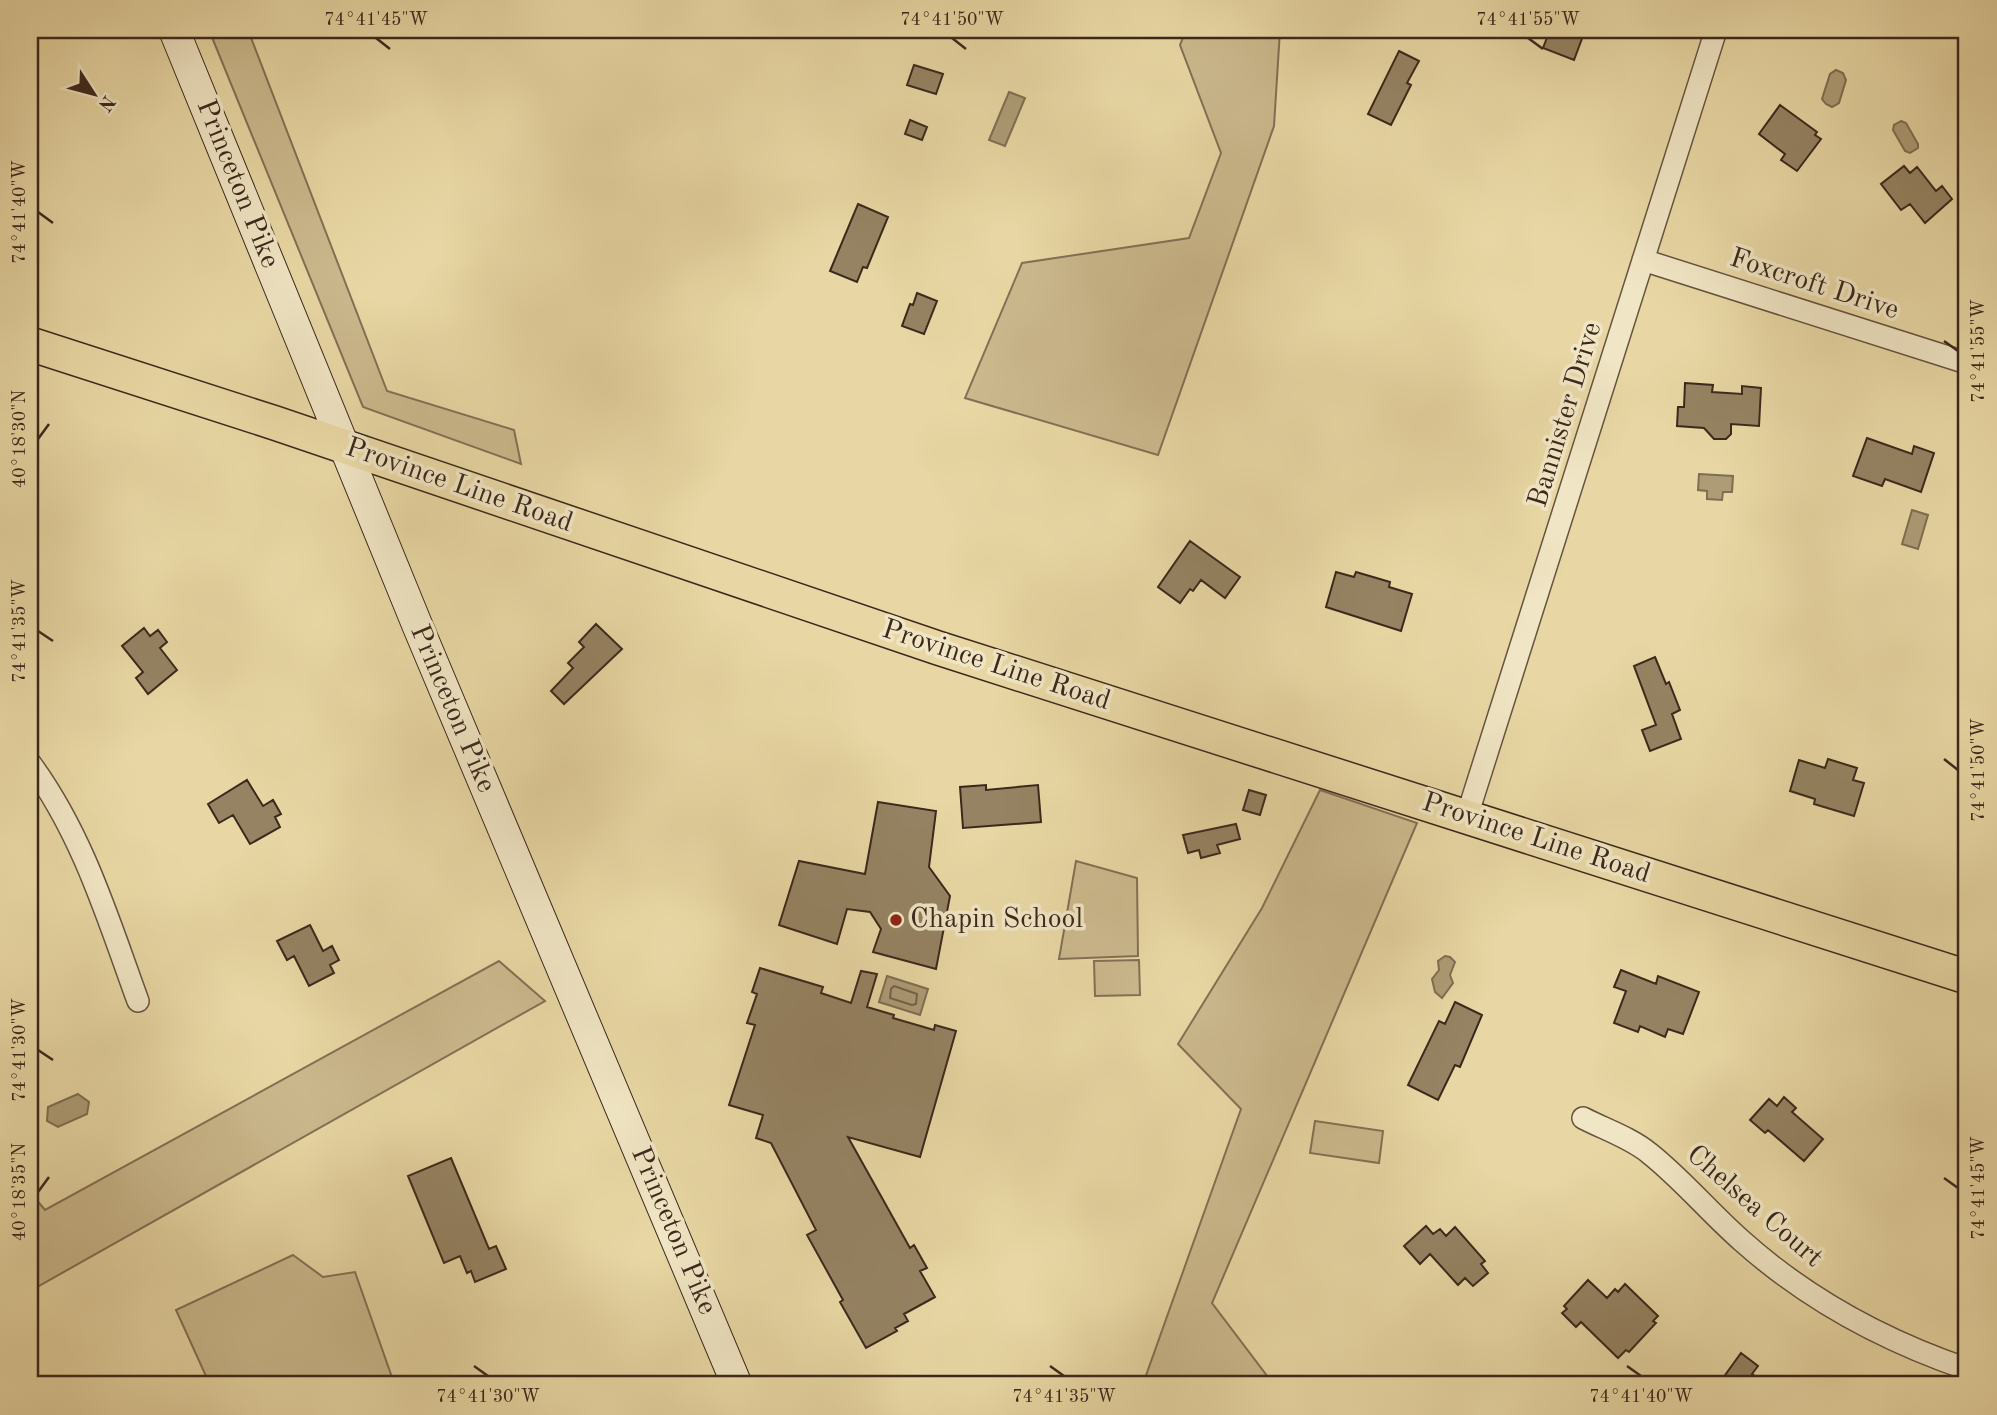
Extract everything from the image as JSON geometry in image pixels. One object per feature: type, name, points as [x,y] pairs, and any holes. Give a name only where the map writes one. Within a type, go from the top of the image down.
[{"type":"main road","name":"Princeton Pike","points":[[174,30],[427,650],[737,1385]]},
{"type":"main road","name":"Province Line Road","points":[[30,344],[344,447],[938,649],[1967,976]]},
{"type":"street","name":"Bannister Drive","points":[[1467,816],[1716,30]]},
{"type":"street","name":"Foxcroft Drive","points":[[1643,260],[1967,363]]},
{"type":"street","points":[[30,764],[52,795],[86,859],[138,1001]]},
{"type":"street","name":"Chelsea Court","points":[[1583,1118],[1648,1151],[1741,1241],[1786,1277],[1834,1309],[1885,1336],[1967,1370]]},
{"type":"shaded area","points":[[209,30],[248,30],[387,391],[514,430],[521,464],[363,407]]},
{"type":"shaded area","points":[[1186,30],[1280,30],[1274,126],[1158,455],[965,398],[1022,263],[1189,238],[1221,153],[1180,45]]},
{"type":"shaded area","points":[[1320,790],[1417,823],[1212,1303],[1274,1385],[1138,1385],[1144,1381],[1241,1109],[1178,1044],[1262,908]]},
{"type":"shaded area","points":[[1076,861],[1137,878],[1138,956],[1059,959]]},
{"type":"shaded area","points":[[1139,960],[1140,995],[1095,996],[1094,961]]},
{"type":"shaded area","points":[[499,961],[545,1001],[30,1291],[30,1192],[45,1210]]},
{"type":"shaded area","points":[[1315,1121],[1383,1131],[1379,1163],[1310,1153]]},
{"type":"shaded area","points":[[293,1255],[323,1277],[355,1272],[394,1383],[210,1385],[176,1310]]},
{"type":"water","points":[[1836,70],[1843,73],[1846,80],[1839,103],[1832,107],[1822,99],[1830,74]]},
{"type":"water","points":[[1009,92],[1025,98],[1005,146],[989,140]]},
{"type":"water","points":[[1901,121],[1906,123],[1918,144],[1918,148],[1910,153],[1905,151],[1893,130],[1894,125]]},
{"type":"water","points":[[1699,474],[1733,476],[1732,492],[1723,492],[1722,500],[1707,499],[1707,491],[1698,490]]},
{"type":"water","points":[[1912,510],[1928,515],[1918,549],[1902,544]]},
{"type":"water","points":[[1445,956],[1455,962],[1450,975],[1453,983],[1442,998],[1435,992],[1432,979],[1439,970],[1438,961]]},
{"type":"water","points":[[887,976],[928,989],[920,1015],[879,1002]]},
{"type":"water","points":[[78,1094],[89,1102],[87,1114],[58,1127],[47,1121],[48,1107]]},
{"type":"building","points":[[1550,30],[1580,30],[1578,35],[1583,36],[1574,60],[1543,48]]},
{"type":"building","points":[[1399,51],[1419,61],[1407,83],[1411,85],[1391,125],[1368,114]]},
{"type":"building","points":[[914,65],[943,74],[936,94],[907,85]]},
{"type":"building","points":[[1780,105],[1817,132],[1815,135],[1821,139],[1797,171],[1781,160],[1785,154],[1759,134]]},
{"type":"building","points":[[910,120],[927,127],[922,140],[905,134]]},
{"type":"building","points":[[1904,166],[1910,173],[1917,167],[1936,191],[1942,186],[1952,199],[1925,223],[1910,204],[1901,210],[1881,184]]},
{"type":"building","points":[[858,204],[888,217],[867,268],[863,267],[857,282],[830,271]]},
{"type":"building","points":[[917,293],[937,301],[924,334],[902,326]]},
{"type":"building","points":[[1685,383],[1713,385],[1712,392],[1742,394],[1742,386],[1761,388],[1759,426],[1731,424],[1731,434],[1726,439],[1714,439],[1704,428],[1677,426],[1678,407],[1684,407]]},
{"type":"building","points":[[1867,438],[1912,454],[1914,446],[1934,453],[1921,492],[1885,479],[1882,486],[1853,476]]},
{"type":"building","points":[[1190,541],[1240,577],[1225,598],[1201,580],[1180,603],[1158,587]]},
{"type":"building","points":[[1336,572],[1354,577],[1356,572],[1390,582],[1389,587],[1412,594],[1401,631],[1326,607]]},
{"type":"building","points":[[596,624],[622,649],[564,704],[551,691],[573,668],[568,663],[584,647],[579,642]]},
{"type":"building","points":[[144,628],[150,636],[158,630],[167,642],[160,648],[177,670],[148,694],[136,678],[143,672],[122,646]]},
{"type":"building","points":[[1655,657],[1680,710],[1672,714],[1681,739],[1650,751],[1642,730],[1656,725],[1634,666]]},
{"type":"building","points":[[1828,759],[1857,768],[1853,780],[1864,783],[1854,816],[1814,804],[1815,799],[1790,791],[1799,760],[1825,768]]},
{"type":"building","points":[[247,780],[263,806],[273,800],[281,814],[275,817],[280,827],[250,844],[233,815],[219,823],[208,804]]},
{"type":"building","points":[[986,785],[986,790],[1038,785],[1041,822],[963,828],[960,787]]},
{"type":"building","points":[[1249,790],[1266,795],[1260,815],[1243,810]]},
{"type":"building","points":[[878,802],[936,811],[929,867],[950,896],[936,969],[873,952],[881,929],[870,912],[847,909],[837,944],[779,925],[799,861],[865,874]]},
{"type":"building","points":[[1236,824],[1240,839],[1217,845],[1220,853],[1201,858],[1199,850],[1188,853],[1183,835]]},
{"type":"building","points":[[310,925],[323,951],[332,946],[339,960],[330,965],[334,973],[309,986],[294,956],[287,960],[277,941]]},
{"type":"building","points":[[760,968],[823,987],[821,993],[851,1003],[861,971],[877,974],[867,1007],[934,1030],[935,1025],[956,1031],[920,1157],[848,1137],[910,1248],[914,1245],[927,1268],[920,1271],[935,1297],[904,1314],[908,1321],[895,1328],[897,1331],[866,1348],[807,1235],[816,1230],[771,1143],[756,1138],[763,1115],[729,1105],[755,1025],[747,1023],[757,994],[752,992]]},
{"type":"building","points":[[1621,970],[1656,984],[1658,976],[1699,992],[1683,1034],[1668,1029],[1665,1037],[1640,1026],[1638,1032],[1614,1023],[1626,991],[1614,987]]},
{"type":"building","points":[[1455,1002],[1482,1015],[1460,1067],[1455,1065],[1438,1100],[1408,1085],[1439,1021],[1445,1024]]},
{"type":"building","points":[[1784,1097],[1796,1108],[1792,1112],[1823,1139],[1804,1161],[1768,1130],[1765,1133],[1750,1120],[1769,1099],[1777,1106]]},
{"type":"building","points":[[451,1158],[489,1249],[496,1246],[506,1269],[475,1282],[471,1271],[467,1273],[460,1256],[444,1263],[408,1176]]},
{"type":"building","points":[[1426,1226],[1433,1234],[1440,1229],[1446,1236],[1455,1227],[1485,1261],[1481,1264],[1488,1273],[1473,1286],[1465,1278],[1458,1285],[1430,1254],[1420,1264],[1404,1246]]},
{"type":"building","points":[[1588,1280],[1607,1298],[1615,1289],[1618,1292],[1625,1284],[1658,1316],[1653,1321],[1656,1323],[1629,1352],[1626,1350],[1618,1358],[1581,1322],[1576,1327],[1562,1313],[1567,1309],[1564,1306]]},
{"type":"building","points":[[1741,1353],[1758,1366],[1752,1374],[1768,1385],[1718,1385]]},
{"type":"place","name":"Chapin School","points":[[896,920]]}]
